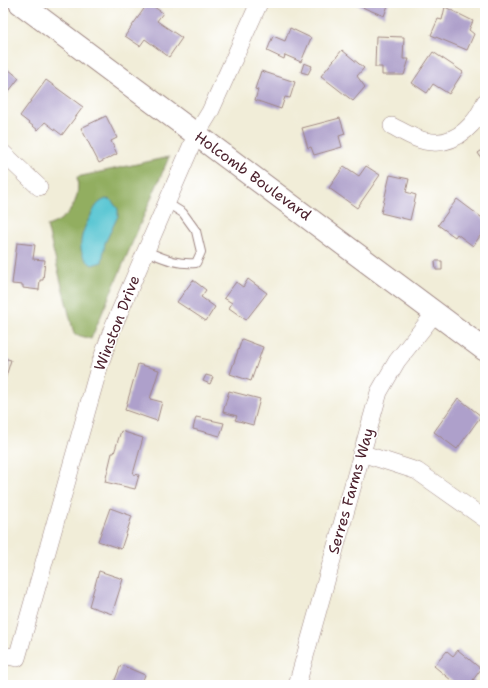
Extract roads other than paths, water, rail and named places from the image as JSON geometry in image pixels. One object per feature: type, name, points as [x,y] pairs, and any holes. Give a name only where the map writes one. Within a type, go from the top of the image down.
[{"type":"street","name":"Holcomb Boulevard","points":[[20,3],[485,350]]},
{"type":"street","name":"Winston Drive","points":[[10,656],[100,364],[113,327],[196,135],[210,112],[259,3]]},
{"type":"street","points":[[392,126],[420,139],[433,142],[447,140],[460,134],[473,124],[481,112],[485,102]]},
{"type":"street","points":[[3,153],[39,187]]},
{"type":"street","name":"Serres Farms Way","points":[[297,685],[379,392],[397,361],[435,313]]},
{"type":"street","points":[[361,453],[417,471],[485,519]]},
{"type":"lane","points":[[146,251],[170,261],[184,264],[196,263],[201,252],[196,231],[184,213],[167,203]]},
{"type":"water","points":[[106,199],[111,200],[118,209],[118,216],[105,243],[102,262],[92,265],[83,255],[81,249],[82,236],[95,208],[100,202]]}]
